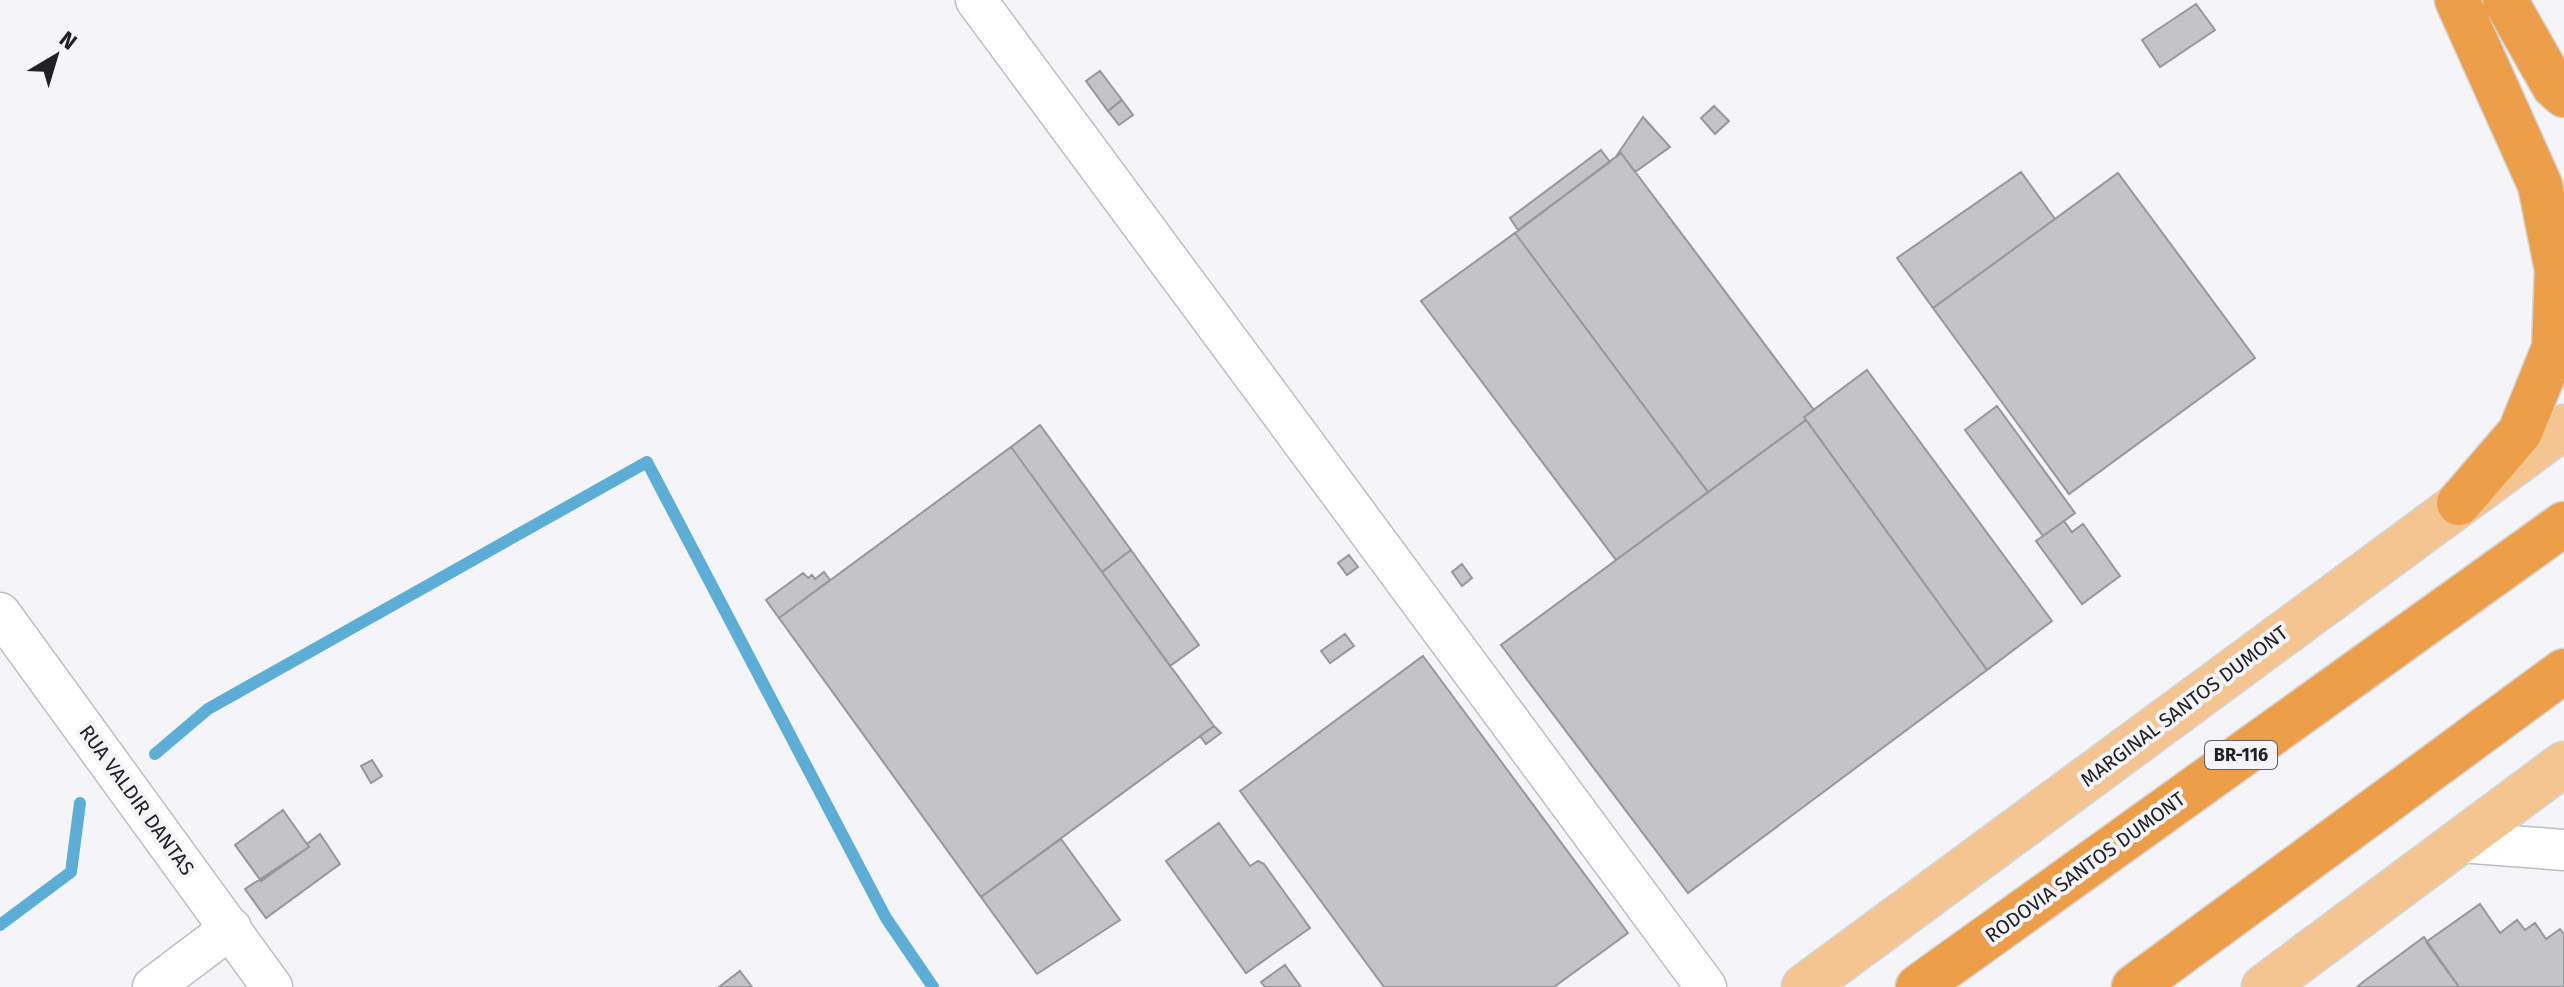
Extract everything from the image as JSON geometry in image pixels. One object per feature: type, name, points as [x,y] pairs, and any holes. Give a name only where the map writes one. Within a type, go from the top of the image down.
[{"type":"highway","points":[[2457,0],[2540,185],[2557,270],[2554,348],[2520,432],[2459,503]]},
{"type":"highway","points":[[2505,0],[2554,86],[2564,95]]},
{"type":"highway","name":"RODOVIA SANTOS DUMONT","points":[[1918,987],[2564,524]]},
{"type":"highway","points":[[2134,987],[2564,671]]},
{"type":"main road","name":"MARGINAL SANTOS DUMONT","points":[[1804,987],[2564,427]]},
{"type":"main road","points":[[2264,987],[2564,764]]},
{"type":"street","points":[[976,0],[1706,987]]},
{"type":"street","name":"RUA VALDIR DANTAS","points":[[0,613],[272,987]]},
{"type":"street","points":[[2460,842],[2564,850]]},
{"type":"street","points":[[153,987],[231,928]]},
{"type":"building","points":[[2196,4],[2215,30],[2160,67],[2142,40]]},
{"type":"building","points":[[1100,71],[1122,100],[1108,111],[1086,81]]},
{"type":"building","points":[[1122,100],[1133,115],[1119,125],[1108,111]]},
{"type":"building","points":[[1714,106],[1729,121],[1715,134],[1701,118]]},
{"type":"building","points":[[1643,117],[1670,147],[1635,172],[1621,153],[1615,158]]},
{"type":"building","points":[[1601,150],[1610,162],[1518,230],[1510,218]]},
{"type":"building","points":[[1621,153],[1814,410],[1804,417],[1806,420],[1708,492],[1515,233]]},
{"type":"building","points":[[2021,172],[2055,219],[1933,308],[1897,258]]},
{"type":"building","points":[[2118,173],[2255,358],[2069,494],[1933,308]]},
{"type":"building","points":[[1515,233],[1708,492],[1616,560],[1421,301]]},
{"type":"building","points":[[1867,370],[2052,621],[1987,670],[1804,417]]},
{"type":"building","points":[[1997,406],[2075,513],[2043,536],[1965,430]]},
{"type":"building","points":[[1806,420],[1987,670],[1688,893],[1501,645]]},
{"type":"building","points":[[1040,425],[1131,550],[1102,572],[1011,447]]},
{"type":"building","points":[[1011,447],[1214,726],[981,897],[779,618]]},
{"type":"building","points":[[2064,521],[2072,532],[2083,524],[2120,576],[2082,604],[2036,541]]},
{"type":"building","points":[[1131,550],[1199,645],[1170,666],[1102,572]]},
{"type":"building","points":[[1349,555],[1358,567],[1347,575],[1338,563]]},
{"type":"building","points":[[1462,564],[1472,578],[1462,586],[1452,572]]},
{"type":"building","points":[[824,572],[830,580],[779,618],[766,600],[803,573],[815,579]]},
{"type":"building","points":[[1345,634],[1354,646],[1330,663],[1321,651]]},
{"type":"building","points":[[1423,656],[1628,933],[1554,987],[1384,987],[1240,791]]},
{"type":"building","points":[[1214,726],[1221,733],[1206,744],[1200,736]]},
{"type":"building","points":[[372,760],[382,776],[371,783],[361,766]]},
{"type":"building","points":[[283,810],[309,847],[261,881],[235,845]]},
{"type":"building","points":[[1219,823],[1250,866],[1258,861],[1264,864],[1310,928],[1246,973],[1166,861]]},
{"type":"building","points":[[320,834],[340,864],[266,918],[245,889],[309,847],[307,844]]},
{"type":"building","points":[[1061,839],[1120,920],[1037,974],[981,897]]},
{"type":"building","points":[[2480,904],[2500,933],[2517,920],[2525,930],[2535,923],[2546,939],[2560,929],[2564,934],[2564,987],[2459,987],[2426,942]]},
{"type":"building","points":[[2424,937],[2459,987],[2357,987],[2363,982]]},
{"type":"building","points":[[1285,965],[1301,987],[1265,987],[1261,982]]},
{"type":"building","points":[[740,971],[752,987],[719,987]]},
{"type":"waterway","points":[[155,754],[208,709],[647,462],[886,918],[933,987]]},
{"type":"waterway","points":[[0,925],[71,872],[80,803]]}]
